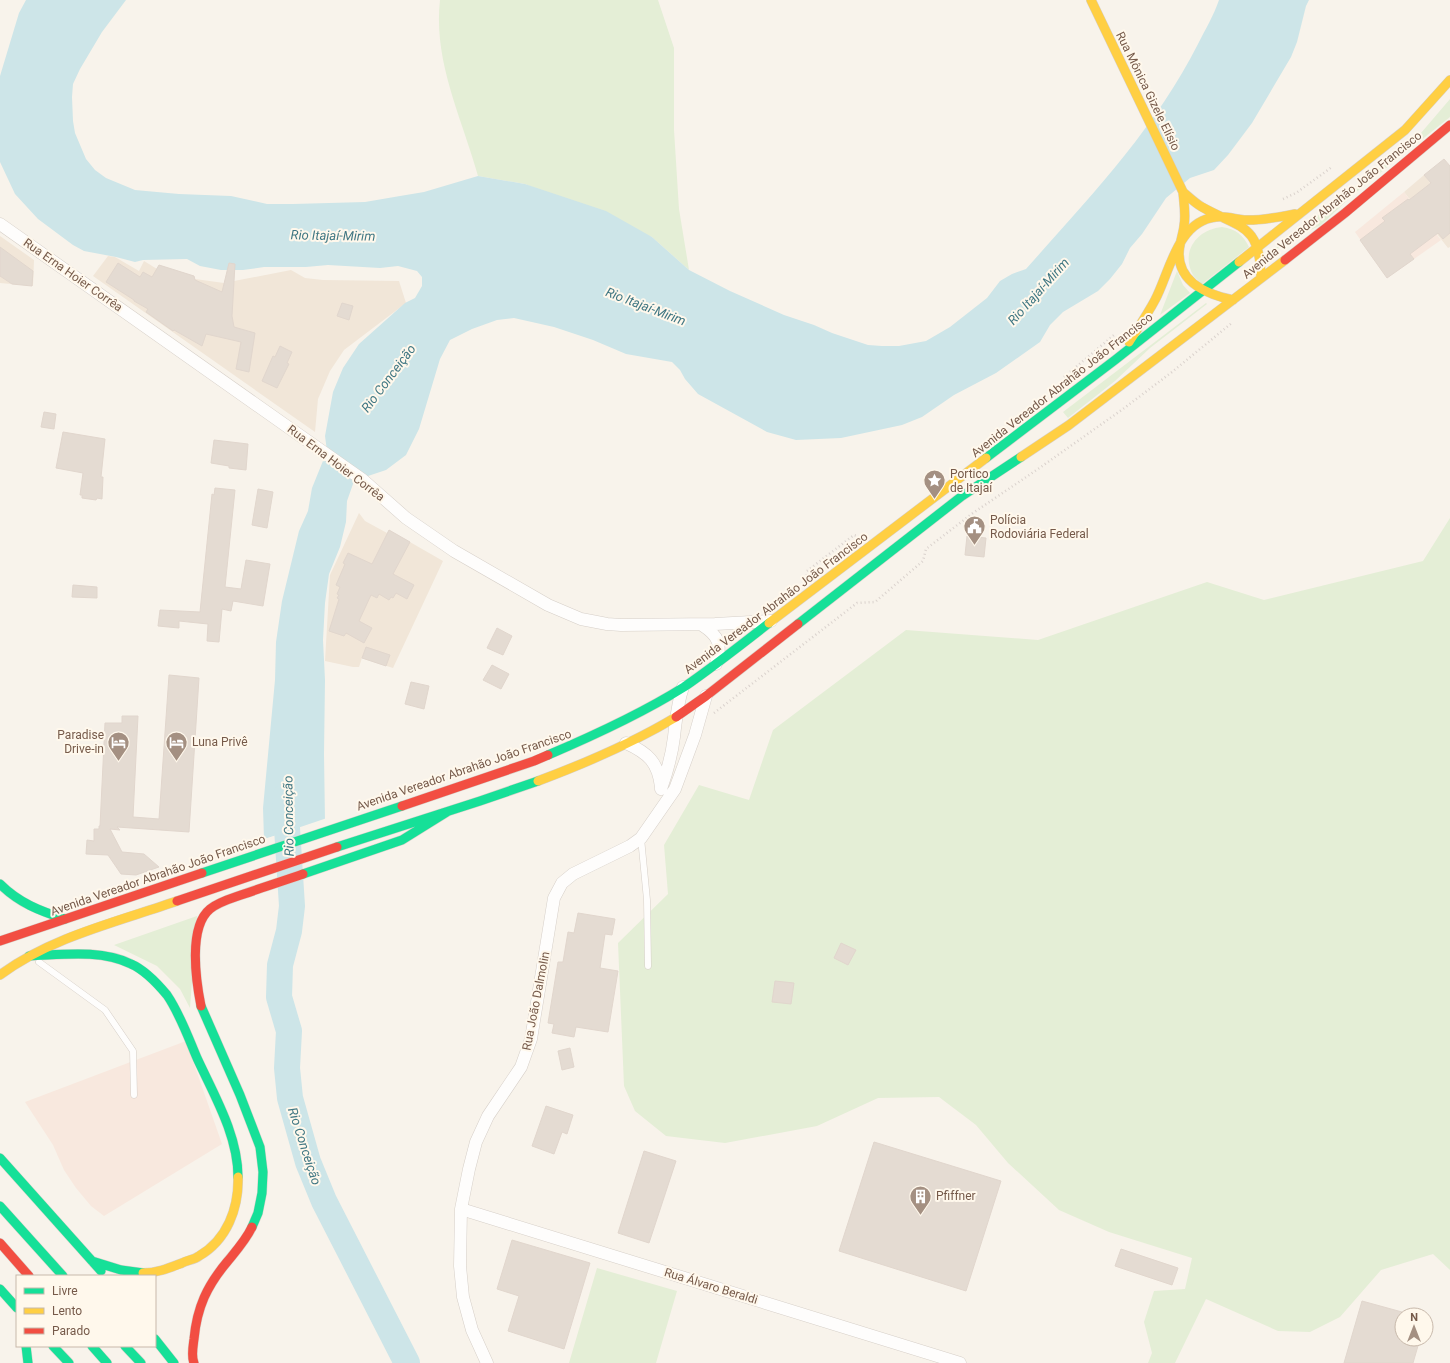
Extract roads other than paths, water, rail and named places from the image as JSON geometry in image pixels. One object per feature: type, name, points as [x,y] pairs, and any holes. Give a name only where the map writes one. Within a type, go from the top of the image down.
[{"type":"main road","name":"Rua Mônica Gizele Elísio","points":[[1092,0],[1183,192],[1185,216],[1179,257],[1183,271],[1191,282],[1203,290],[1223,298],[1234,300]]},
{"type":"main road","name":"Avenida Vereador Abrahão João Francisco","points":[[0,941],[534,761],[567,748],[628,719],[683,687],[775,620],[1115,360],[1304,211],[1406,130],[1450,80]]},
{"type":"main road","name":"Avenida Vereador Abrahão João Francisco","points":[[0,975],[20,960],[63,940],[569,770],[626,744],[676,717],[706,696],[962,496],[1068,425],[1234,300],[1361,200],[1450,125]]},
{"type":"main road","name":"Rua Mônica Gizele Elísio","points":[[1183,192],[1203,208],[1242,226],[1251,235],[1257,247],[1261,278]]},
{"type":"main road","points":[[1115,360],[1152,306],[1168,274],[1180,243],[1187,232],[1198,223],[1210,218],[1224,217],[1244,220],[1264,220],[1284,217],[1304,211]]},
{"type":"main road","points":[[194,1363],[192,1359],[194,1332],[198,1311],[205,1294],[214,1279],[241,1245],[252,1228],[259,1210],[263,1182],[262,1153],[250,1120],[200,1009],[197,991],[196,945],[203,919],[209,910],[221,902],[402,840],[447,812]]},
{"type":"main road","points":[[0,884],[10,894],[34,910],[64,919]]},
{"type":"main road","points":[[29,956],[69,954],[117,958],[132,963],[152,978],[168,997],[176,1010],[234,1142],[240,1173],[237,1204],[229,1225],[218,1241],[200,1255],[151,1274],[136,1273],[92,1261]]},
{"type":"main road","points":[[0,1158],[103,1275]]},
{"type":"main road","points":[[0,1206],[62,1275]]},
{"type":"main road","points":[[0,1243],[28,1275]]},
{"type":"main road","points":[[0,1289],[16,1309]]},
{"type":"main road","points":[[156,1340],[174,1363]]},
{"type":"main road","points":[[26,1347],[28,1363]]},
{"type":"main road","points":[[54,1347],[69,1363]]},
{"type":"main road","points":[[93,1347],[107,1363]]},
{"type":"main road","points":[[127,1347],[141,1363]]},
{"type":"street","name":"Rua Erna Hoier Corrêa","points":[[0,224],[363,480],[406,518],[441,542],[548,605],[590,621],[621,625],[702,625],[775,620]]},
{"type":"street","points":[[702,625],[716,636],[719,645],[716,664]]},
{"type":"street","name":"Rua João Dalmolin","points":[[655,817],[661,789],[666,776],[673,742],[679,698],[683,687]]},
{"type":"street","name":"Rua João Dalmolin","points":[[487,1363],[472,1330],[464,1297],[460,1266],[461,1209],[476,1142],[488,1116],[522,1067],[531,1039],[552,904],[559,887],[573,874],[630,846],[642,838],[675,789],[695,735],[706,696]]},
{"type":"street","name":"Rua João Dalmolin","points":[[626,744],[643,752],[652,761],[658,772],[661,789]]},
{"type":"street","name":"Rua Álvaro Beraldi","points":[[461,1209],[960,1363]]},
{"type":"lane","points":[[642,838],[647,900],[648,966]]},
{"type":"lane","points":[[29,956],[105,1010],[133,1051],[134,1095]]},
{"type":"water","name":"Rio Itajaí-Mirim","points":[[26,0],[126,0],[102,32],[73,84],[73,121],[75,133],[86,159],[95,170],[106,178],[135,190],[179,194],[231,196],[267,204],[293,204],[365,202],[424,192],[478,176],[525,184],[606,211],[652,237],[689,270],[730,291],[784,315],[868,345],[899,346],[926,341],[950,327],[987,298],[1000,281],[1012,274],[1026,269],[1120,162],[1162,105],[1198,44],[1219,0],[1309,0],[1306,6],[1297,42],[1291,57],[1252,123],[1228,155],[1214,170],[1190,178],[1166,198],[1142,234],[1130,248],[1122,264],[1110,279],[1098,291],[1063,312],[1050,325],[1040,342],[996,373],[954,395],[922,417],[902,425],[841,438],[796,440],[767,432],[698,394],[672,362],[626,354],[593,340],[554,327],[514,318],[497,320],[472,329],[450,340],[440,359],[419,429],[406,455],[386,470],[368,476],[353,484],[347,501],[346,522],[340,547],[329,574],[325,603],[323,640],[325,680],[325,821],[264,839],[263,808],[275,680],[276,642],[282,601],[299,531],[308,511],[312,488],[327,451],[325,436],[333,392],[343,368],[359,344],[405,303],[415,298],[422,286],[422,277],[417,271],[398,266],[380,268],[328,265],[221,270],[200,266],[187,259],[143,260],[135,262],[84,251],[73,245],[38,219],[15,194],[0,162],[0,76],[19,13]]},
{"type":"waterway","name":"Rio Conceição","points":[[285,797],[292,906],[289,931],[280,965],[279,997],[289,1031],[287,1068],[290,1098],[308,1162],[324,1201],[407,1363]]},
{"type":"place","name":"Portico de Itajaí","points":[[935,500]]},
{"type":"place","name":"Polícia Rodoviária Federal","points":[[975,546]]},
{"type":"place","name":"Paradise Drive-in","points":[[119,762]]},
{"type":"place","name":"Luna Privê","points":[[177,762]]},
{"type":"place","name":"Pfiffner","points":[[920,1216]]}]
